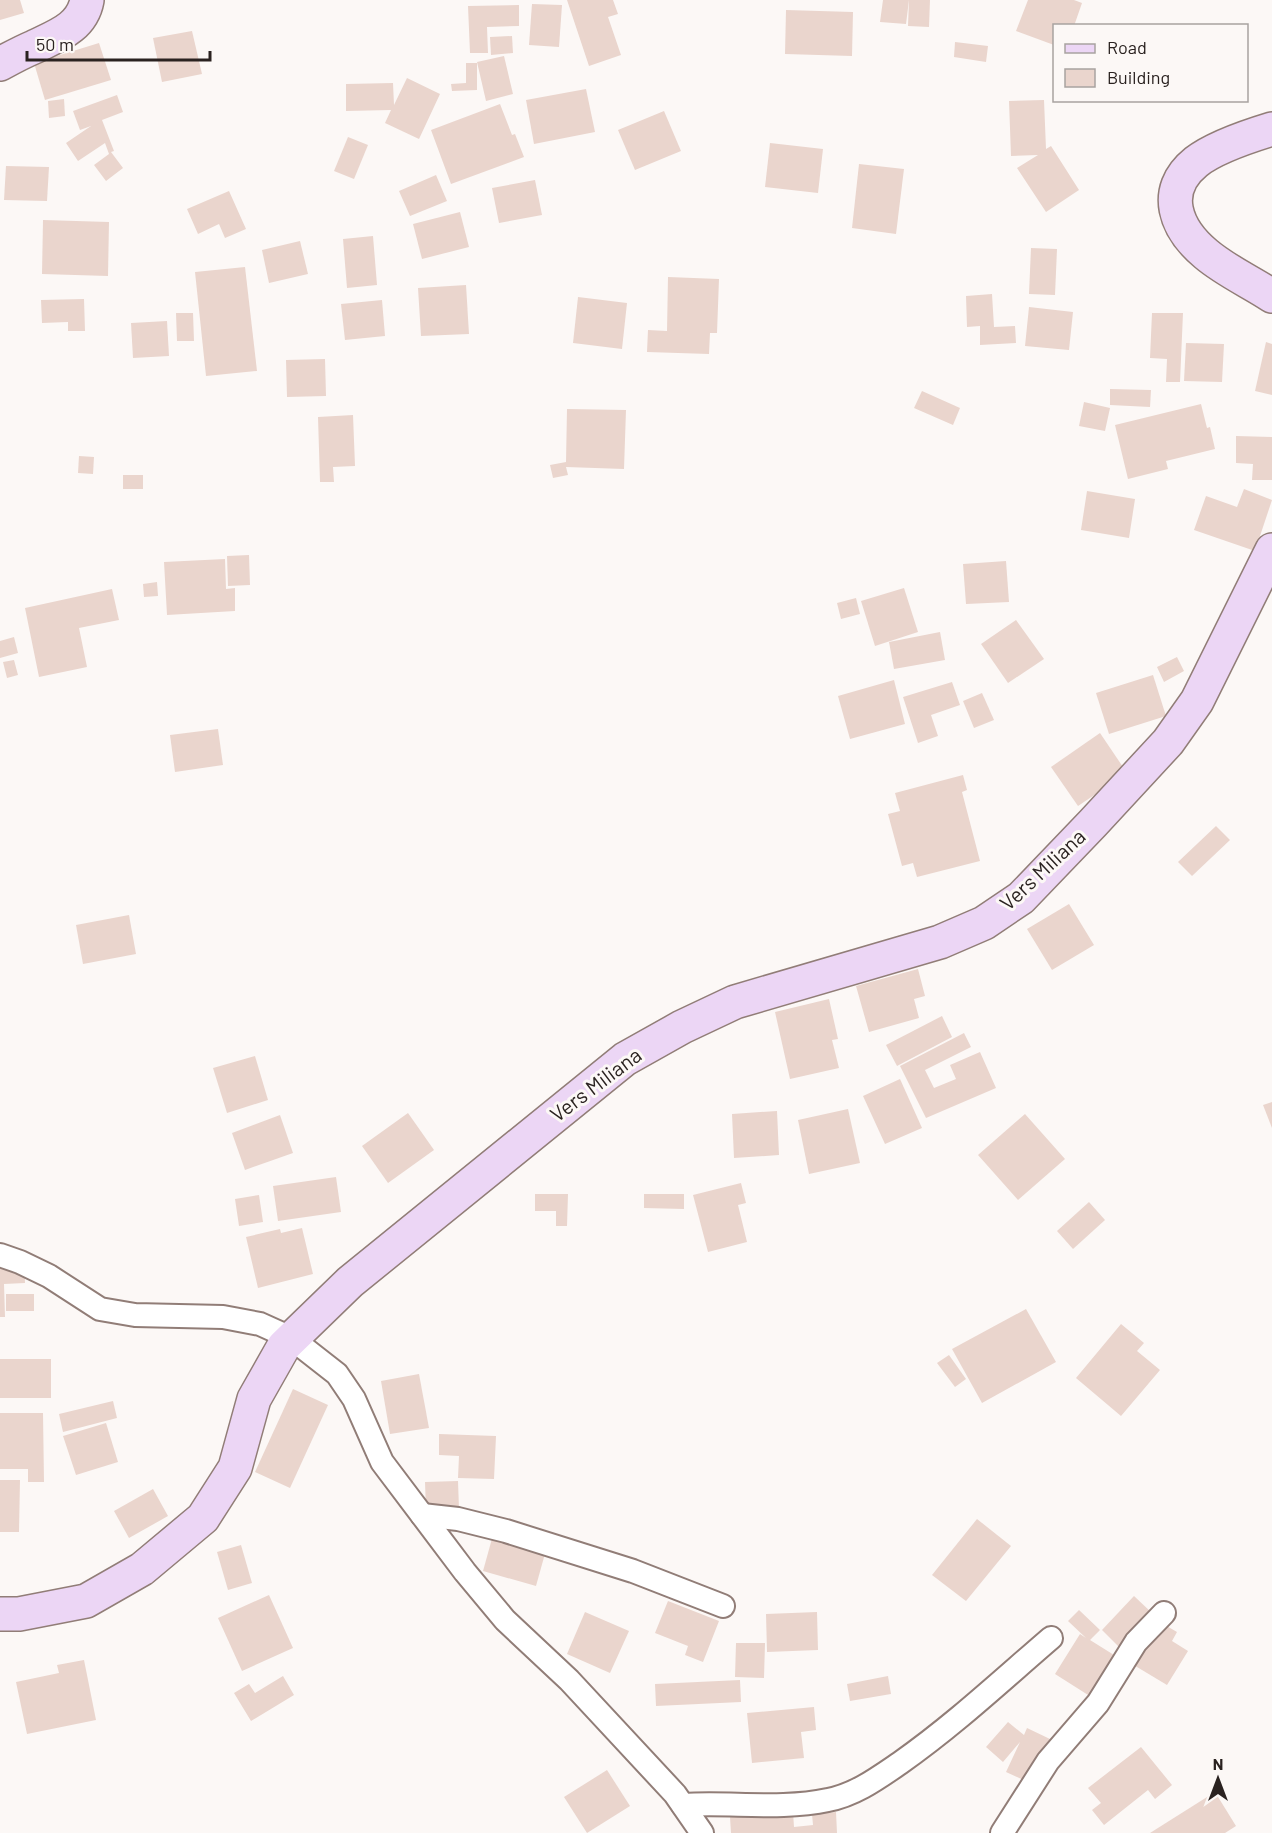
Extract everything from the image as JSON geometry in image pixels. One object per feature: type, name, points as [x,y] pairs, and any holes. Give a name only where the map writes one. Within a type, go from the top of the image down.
[{"type":"main road","points":[[0,64],[58,37],[76,23],[86,8],[87,0]]},
{"type":"main road","points":[[1272,129],[1198,160],[1181,178],[1175,199],[1176,213],[1181,227],[1198,247],[1231,272],[1272,296]]},
{"type":"main road","name":"Vers Miliana","points":[[0,1614],[19,1614],[86,1601],[142,1569],[203,1518],[235,1468],[254,1399],[284,1346],[291,1338],[350,1282],[625,1059],[681,1027],[735,1002],[940,942],[984,922],[1021,898],[1168,742],[1197,702],[1272,550]]},
{"type":"street","points":[[0,1255],[49,1276],[100,1309],[135,1315],[223,1317],[260,1324],[291,1338],[337,1374],[354,1399],[382,1462],[465,1572],[505,1620],[577,1688],[675,1794],[702,1833]]},
{"type":"street","points":[[422,1515],[458,1519],[506,1531],[633,1571],[723,1606]]},
{"type":"street","points":[[1002,1833],[1048,1761],[1098,1703],[1136,1642],[1164,1613]]},
{"type":"street","points":[[683,1805],[709,1803],[801,1805],[832,1800],[869,1785],[937,1737],[1051,1638]]},
{"type":"building","points":[[0,0],[20,0],[24,13],[0,20]]},
{"type":"building","points":[[567,0],[613,0],[618,14],[608,17],[621,55],[589,66]]},
{"type":"building","points":[[883,0],[909,0],[906,24],[880,22]]},
{"type":"building","points":[[909,0],[930,0],[929,27],[908,26]]},
{"type":"building","points":[[1028,0],[1074,0],[1082,3],[1075,24],[1053,24],[1053,45],[1016,31]]},
{"type":"building","points":[[532,4],[562,5],[559,47],[529,45]]},
{"type":"building","points":[[519,5],[519,26],[487,27],[488,53],[470,53],[468,6]]},
{"type":"building","points":[[786,10],[853,12],[852,56],[785,54]]},
{"type":"building","points":[[192,31],[202,74],[162,82],[153,38]]},
{"type":"building","points":[[512,36],[513,53],[491,55],[490,37]]},
{"type":"building","points":[[955,42],[988,46],[986,62],[954,57]]},
{"type":"building","points":[[99,43],[111,80],[45,100],[34,63]]},
{"type":"building","points":[[504,56],[513,94],[486,101],[477,62]]},
{"type":"building","points":[[466,63],[477,63],[477,90],[452,91],[451,84],[466,83]]},
{"type":"building","points":[[407,78],[440,94],[419,139],[385,123],[391,110],[346,111],[346,84],[393,83],[394,105]]},
{"type":"building","points":[[586,89],[595,132],[534,144],[526,100]]},
{"type":"building","points":[[117,95],[123,112],[102,120],[114,151],[111,152],[123,168],[106,181],[94,165],[109,154],[105,143],[78,161],[66,143],[91,126],[80,130],[73,111]]},
{"type":"building","points":[[64,99],[65,116],[49,118],[48,101]]},
{"type":"building","points":[[1044,100],[1046,149],[1051,146],[1079,190],[1046,212],[1017,168],[1038,155],[1011,156],[1009,101]]},
{"type":"building","points":[[500,104],[512,135],[515,134],[524,157],[451,184],[431,130]]},
{"type":"building","points":[[664,111],[681,151],[635,170],[618,130]]},
{"type":"building","points":[[348,137],[368,145],[354,179],[334,171]]},
{"type":"building","points":[[770,143],[823,149],[818,193],[765,187]]},
{"type":"building","points":[[859,164],[904,169],[896,234],[852,228]]},
{"type":"building","points":[[6,166],[49,167],[47,201],[4,200]]},
{"type":"building","points":[[436,175],[447,201],[410,216],[399,191]]},
{"type":"building","points":[[535,180],[542,215],[499,223],[492,188]]},
{"type":"building","points":[[229,191],[246,229],[225,238],[219,224],[198,234],[187,209]]},
{"type":"building","points":[[460,212],[469,247],[422,259],[413,224]]},
{"type":"building","points":[[43,220],[109,222],[108,276],[42,274]]},
{"type":"building","points":[[373,236],[377,285],[347,288],[343,239]]},
{"type":"building","points":[[300,241],[308,274],[269,283],[262,250]]},
{"type":"building","points":[[1031,248],[1057,249],[1055,295],[1029,294]]},
{"type":"building","points":[[245,267],[257,371],[206,376],[195,272]]},
{"type":"building","points":[[668,277],[719,279],[717,333],[710,333],[709,354],[647,352],[648,330],[667,331]]},
{"type":"building","points":[[466,285],[469,334],[421,336],[418,288]]},
{"type":"building","points":[[992,294],[994,327],[1015,326],[1016,343],[980,345],[980,326],[967,327],[966,296]]},
{"type":"building","points":[[578,297],[627,303],[622,349],[573,343]]},
{"type":"building","points":[[84,299],[85,331],[68,331],[68,322],[42,323],[41,300]]},
{"type":"building","points":[[382,300],[385,336],[345,340],[341,304]]},
{"type":"building","points":[[1029,307],[1073,312],[1069,350],[1025,346]]},
{"type":"building","points":[[176,313],[193,313],[194,341],[177,341]]},
{"type":"building","points":[[1152,313],[1183,313],[1180,382],[1166,382],[1167,359],[1150,358]]},
{"type":"building","points":[[167,321],[169,356],[133,358],[131,323]]},
{"type":"building","points":[[1266,342],[1272,344],[1272,395],[1255,391]]},
{"type":"building","points":[[1186,343],[1224,344],[1222,382],[1184,381]]},
{"type":"building","points":[[325,359],[326,396],[287,397],[286,360]]},
{"type":"building","points":[[1110,389],[1151,390],[1150,407],[1110,405]]},
{"type":"building","points":[[922,391],[960,408],[953,425],[914,408]]},
{"type":"building","points":[[1084,402],[1110,408],[1105,431],[1079,426]]},
{"type":"building","points":[[1201,404],[1215,449],[1166,461],[1168,469],[1128,479],[1115,425]]},
{"type":"building","points":[[567,409],[626,410],[624,469],[566,467],[568,475],[553,478],[550,465],[566,462]]},
{"type":"building","points":[[353,415],[355,466],[333,467],[334,482],[320,482],[318,417]]},
{"type":"building","points":[[1236,436],[1272,437],[1272,480],[1252,480],[1253,464],[1236,463]]},
{"type":"building","points":[[79,456],[94,457],[93,474],[78,473]]},
{"type":"building","points":[[123,475],[143,475],[143,489],[123,489]]},
{"type":"building","points":[[1244,489],[1272,500],[1255,551],[1194,530],[1206,496],[1237,507]]},
{"type":"building","points":[[1087,491],[1135,499],[1129,538],[1081,530]]},
{"type":"building","points":[[249,555],[250,585],[228,586],[227,556]]},
{"type":"building","points":[[225,559],[226,589],[235,588],[235,611],[167,615],[164,562]]},
{"type":"building","points":[[1006,561],[1009,602],[966,604],[963,564]]},
{"type":"building","points":[[157,582],[158,596],[144,597],[143,584]]},
{"type":"building","points":[[904,588],[918,632],[875,646],[861,601]]},
{"type":"building","points":[[112,589],[119,620],[79,628],[87,667],[39,677],[25,608]]},
{"type":"building","points":[[856,598],[860,614],[841,619],[837,603]]},
{"type":"building","points":[[1016,620],[1044,659],[1008,683],[981,644]]},
{"type":"building","points":[[940,632],[945,660],[894,669],[889,642]]},
{"type":"building","points":[[14,637],[18,653],[0,658],[0,641]]},
{"type":"building","points":[[1177,657],[1184,671],[1164,682],[1157,667]]},
{"type":"building","points":[[14,660],[18,675],[7,678],[3,662]]},
{"type":"building","points":[[1153,675],[1166,716],[1109,734],[1096,693]]},
{"type":"building","points":[[894,680],[905,724],[850,739],[838,696]]},
{"type":"building","points":[[952,682],[960,705],[931,715],[938,736],[918,743],[903,697]]},
{"type":"building","points":[[982,693],[994,720],[974,728],[963,701]]},
{"type":"building","points":[[218,729],[223,765],[175,772],[170,735]]},
{"type":"building","points":[[1100,733],[1127,773],[1078,806],[1051,767]]},
{"type":"building","points":[[963,775],[967,790],[962,792],[980,861],[917,877],[913,863],[902,866],[888,814],[900,811],[895,793]]},
{"type":"building","points":[[1216,826],[1230,840],[1192,876],[1178,862]]},
{"type":"building","points":[[1069,904],[1094,945],[1052,970],[1027,929]]},
{"type":"building","points":[[129,915],[136,954],[83,964],[76,925]]},
{"type":"building","points":[[918,969],[925,996],[914,999],[919,1018],[869,1032],[856,986]]},
{"type":"building","points":[[829,999],[838,1039],[832,1040],[839,1068],[790,1079],[775,1012]]},
{"type":"building","points":[[942,1016],[952,1037],[897,1066],[886,1045]]},
{"type":"building","points":[[964,1033],[971,1047],[925,1070],[934,1088],[956,1079],[950,1065],[980,1052],[996,1088],[926,1118],[900,1066]]},
{"type":"building","points":[[255,1056],[268,1100],[227,1113],[213,1068]]},
{"type":"building","points":[[900,1079],[922,1128],[885,1144],[863,1096]]},
{"type":"building","points":[[1272,1102],[1272,1128],[1263,1105]]},
{"type":"building","points":[[848,1109],[860,1163],[809,1174],[798,1120]]},
{"type":"building","points":[[777,1111],[779,1155],[734,1158],[732,1114]]},
{"type":"building","points":[[408,1113],[434,1150],[388,1183],[362,1146]]},
{"type":"building","points":[[1025,1114],[1065,1159],[1018,1200],[978,1155]]},
{"type":"building","points":[[280,1115],[293,1153],[245,1170],[232,1133]]},
{"type":"building","points":[[336,1177],[341,1212],[278,1221],[273,1186]]},
{"type":"building","points":[[741,1183],[746,1203],[738,1205],[747,1242],[708,1252],[693,1195]]},
{"type":"building","points":[[535,1194],[568,1194],[567,1226],[556,1226],[556,1211],[535,1211]]},
{"type":"building","points":[[644,1194],[684,1194],[684,1209],[644,1208]]},
{"type":"building","points":[[259,1195],[263,1222],[239,1226],[235,1199]]},
{"type":"building","points":[[1089,1202],[1105,1220],[1073,1249],[1057,1231]]},
{"type":"building","points":[[302,1228],[313,1274],[258,1288],[246,1237],[280,1229],[281,1233]]},
{"type":"building","points":[[0,1255],[24,1255],[25,1283],[4,1284],[5,1317],[0,1317]]},
{"type":"building","points":[[6,1294],[34,1294],[34,1311],[6,1311]]},
{"type":"building","points":[[1026,1309],[1056,1362],[982,1403],[952,1349]]},
{"type":"building","points":[[1121,1324],[1144,1343],[1137,1351],[1160,1370],[1121,1416],[1076,1378]]},
{"type":"building","points":[[949,1355],[966,1379],[955,1387],[937,1363]]},
{"type":"building","points":[[0,1359],[51,1359],[51,1398],[0,1398]]},
{"type":"building","points":[[419,1374],[429,1428],[390,1434],[381,1381]]},
{"type":"building","points":[[293,1389],[328,1405],[290,1488],[255,1472]]},
{"type":"building","points":[[113,1401],[117,1418],[63,1432],[59,1414]]},
{"type":"building","points":[[0,1413],[43,1413],[44,1482],[28,1482],[28,1469],[0,1469]]},
{"type":"building","points":[[106,1423],[118,1462],[76,1475],[63,1436]]},
{"type":"building","points":[[439,1434],[496,1436],[494,1479],[458,1478],[459,1456],[439,1455]]},
{"type":"building","points":[[0,1480],[20,1480],[19,1532],[0,1532]]},
{"type":"building","points":[[458,1481],[459,1509],[426,1510],[425,1482]]},
{"type":"building","points":[[153,1489],[168,1516],[129,1538],[114,1511]]},
{"type":"building","points":[[977,1519],[1011,1546],[966,1601],[932,1575]]},
{"type":"building","points":[[493,1535],[546,1550],[536,1586],[483,1571]]},
{"type":"building","points":[[241,1545],[252,1583],[228,1590],[217,1552]]},
{"type":"building","points":[[269,1595],[293,1648],[242,1671],[218,1618]]},
{"type":"building","points":[[1134,1596],[1153,1614],[1121,1649],[1102,1630]]},
{"type":"building","points":[[668,1601],[719,1621],[703,1662],[685,1655],[688,1646],[655,1633]]},
{"type":"building","points":[[1079,1610],[1100,1630],[1090,1640],[1122,1660],[1096,1700],[1055,1674],[1080,1634],[1086,1638],[1068,1621]]},
{"type":"building","points":[[585,1612],[629,1631],[610,1673],[567,1654]]},
{"type":"building","points":[[817,1612],[818,1650],[767,1652],[766,1614]]},
{"type":"building","points":[[1158,1621],[1177,1632],[1172,1641],[1188,1651],[1167,1685],[1132,1664]]},
{"type":"building","points":[[736,1643],[765,1643],[764,1678],[735,1677]]},
{"type":"building","points":[[84,1660],[96,1720],[27,1734],[16,1682],[59,1673],[57,1665]]},
{"type":"building","points":[[283,1676],[294,1695],[251,1721],[234,1693],[249,1684],[255,1693]]},
{"type":"building","points":[[888,1676],[891,1694],[850,1701],[847,1684]]},
{"type":"building","points":[[740,1680],[741,1702],[656,1706],[655,1684]]},
{"type":"building","points":[[814,1707],[816,1730],[801,1732],[804,1758],[752,1763],[747,1713]]},
{"type":"building","points":[[1008,1722],[1024,1735],[1027,1728],[1050,1739],[1030,1783],[1006,1772],[1020,1742],[1003,1762],[986,1747]]},
{"type":"building","points":[[1141,1747],[1172,1785],[1155,1799],[1148,1790],[1104,1825],[1092,1810],[1101,1803],[1088,1788]]},
{"type":"building","points":[[607,1770],[630,1806],[587,1833],[564,1797]]},
{"type":"building","points":[[1215,1792],[1236,1826],[1225,1833],[1150,1833]]},
{"type":"building","points":[[793,1812],[794,1827],[813,1825],[812,1814],[836,1812],[837,1833],[731,1833],[730,1817]]}]
